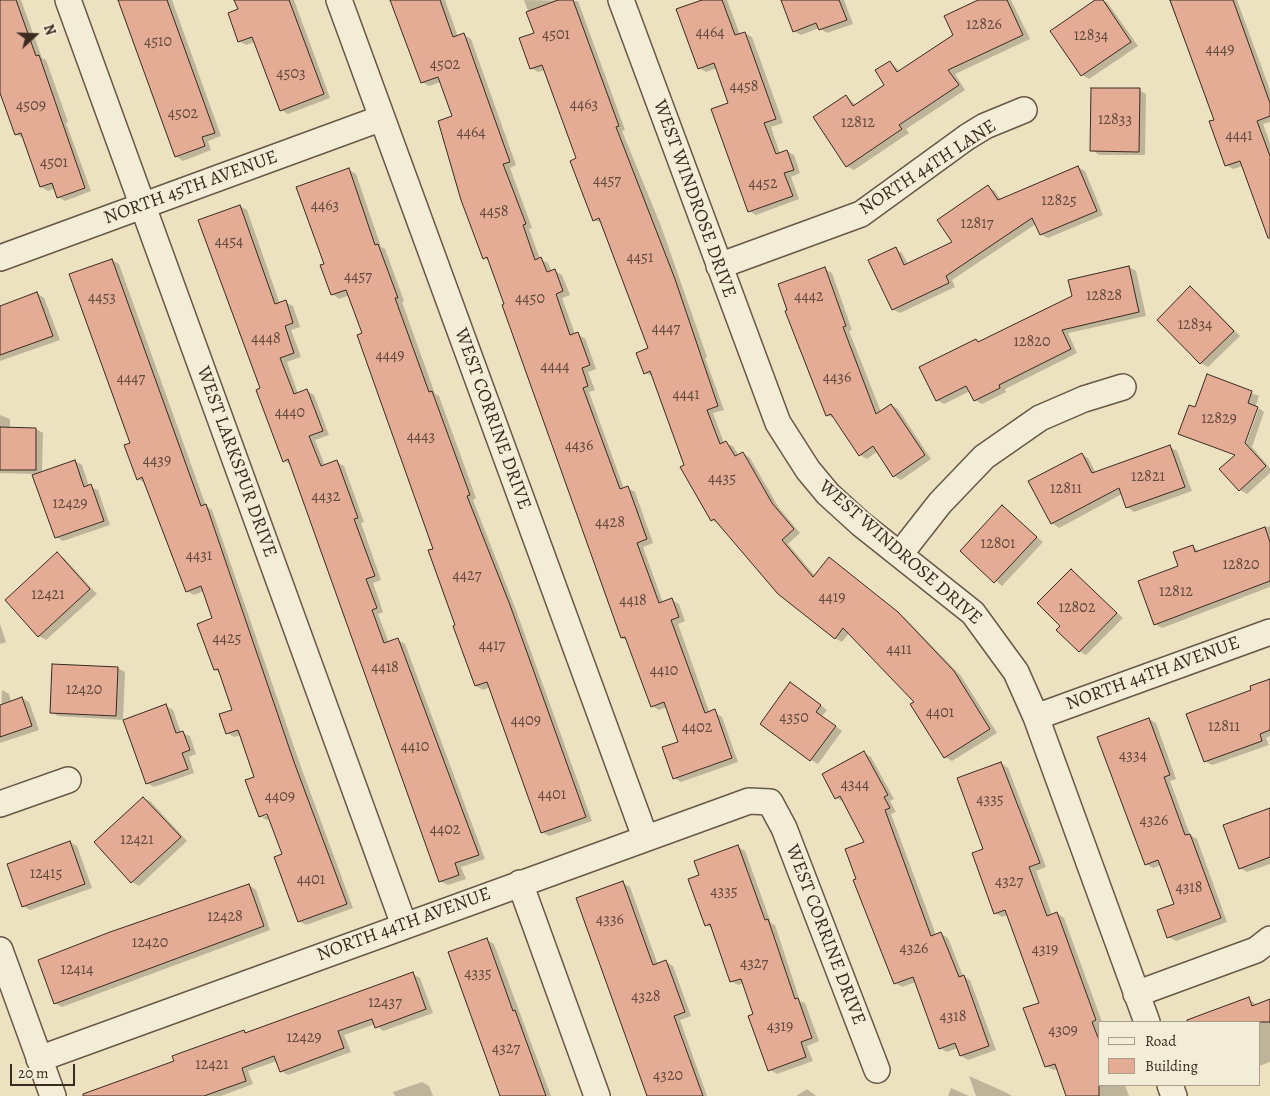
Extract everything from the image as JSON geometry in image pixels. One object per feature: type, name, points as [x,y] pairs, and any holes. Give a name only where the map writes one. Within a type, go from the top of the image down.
[{"type":"street","name":"WEST LARKSPUR DRIVE","points":[[68,0],[404,925]]},
{"type":"street","name":"WEST CORRINE DRIVE","points":[[339,0],[645,838]]},
{"type":"street","name":"WEST WINDROSE DRIVE","points":[[621,0],[778,423],[808,470],[828,494],[860,524],[972,613],[1016,672],[1036,717],[1147,1021]]},
{"type":"street","name":"NORTH 44TH LANE","points":[[719,266],[861,214],[967,137],[985,126],[1024,110]]},
{"type":"street","name":"NORTH 45TH AVENUE","points":[[0,258],[382,118]]},
{"type":"street","points":[[900,554],[940,503],[984,457],[1040,418],[1084,399],[1124,387]]},
{"type":"street","name":"NORTH 44TH AVENUE","points":[[1036,717],[1270,632]]},
{"type":"street","points":[[0,804],[68,780]]},
{"type":"street","name":"NORTH 44TH AVENUE","points":[[39,1059],[749,801],[770,802]]},
{"type":"street","name":"WEST CORRINE DRIVE","points":[[770,802],[784,828],[877,1070]]},
{"type":"street","points":[[520,883],[597,1096]]},
{"type":"street","points":[[1136,994],[1256,950],[1270,939]]},
{"type":"street","points":[[0,950],[53,1096]]},
{"type":"building","points":[[0,0],[16,0],[36,56],[39,55],[85,188],[57,198],[52,183],[40,187],[21,133],[15,135],[0,93]]},
{"type":"building","points":[[118,0],[167,0],[215,133],[202,137],[205,146],[175,157]]},
{"type":"building","points":[[234,0],[289,0],[324,94],[280,111],[252,37],[238,42],[228,13],[238,9]]},
{"type":"building","points":[[390,0],[440,0],[453,37],[464,33],[510,162],[503,164],[526,224],[523,225],[535,260],[541,257],[547,272],[555,269],[563,291],[556,294],[570,335],[578,332],[590,365],[582,368],[588,386],[583,388],[620,489],[628,486],[647,539],[637,543],[659,603],[672,598],[679,617],[671,620],[705,713],[715,709],[732,758],[673,779],[662,747],[678,742],[664,702],[651,707],[625,637],[621,638],[502,305],[504,304],[487,257],[483,259],[461,200],[438,121],[452,116],[438,77],[421,83]]},
{"type":"building","points":[[558,0],[573,0],[619,126],[616,127],[675,279],[718,406],[707,410],[720,444],[726,441],[735,456],[743,452],[772,503],[794,529],[782,540],[813,577],[829,557],[898,612],[954,671],[990,729],[944,758],[910,704],[914,702],[843,628],[835,639],[778,594],[714,519],[711,521],[680,467],[684,465],[650,371],[644,374],[636,353],[648,348],[599,218],[593,221],[570,161],[576,158],[542,65],[530,69],[519,38],[534,33],[526,12]]},
{"type":"building","points":[[702,0],[722,0],[735,35],[745,32],[776,119],[764,123],[776,154],[787,150],[794,170],[784,173],[793,196],[748,212],[711,109],[728,103],[714,63],[698,69],[676,9]]},
{"type":"building","points":[[781,0],[839,0],[847,20],[819,30],[816,23],[793,32]]},
{"type":"building","points":[[978,0],[1007,0],[1023,35],[948,70],[959,85],[899,125],[902,129],[846,167],[813,117],[846,95],[853,106],[884,85],[875,70],[890,61],[897,72],[953,35],[944,16]]},
{"type":"building","points":[[1095,0],[1103,0],[1131,42],[1081,76],[1050,31]]},
{"type":"building","points":[[1170,0],[1233,0],[1270,103],[1270,116],[1257,121],[1270,156],[1270,238],[1268,238],[1240,161],[1225,166],[1209,121],[1214,120]]},
{"type":"building","points":[[1091,88],[1140,88],[1139,152],[1090,151]]},
{"type":"building","points":[[1078,166],[1097,211],[1040,235],[1032,218],[946,276],[949,283],[892,310],[868,260],[896,247],[904,265],[952,242],[937,220],[988,185],[998,200]]},
{"type":"building","points":[[349,168],[375,245],[378,244],[398,298],[395,298],[429,392],[432,391],[470,495],[467,496],[510,605],[586,817],[541,833],[487,682],[475,686],[453,626],[455,625],[428,550],[433,549],[357,335],[362,333],[346,290],[331,295],[320,265],[324,264],[296,187]]},
{"type":"building","points":[[240,205],[275,304],[286,300],[293,323],[285,326],[294,353],[280,358],[294,394],[307,389],[323,431],[309,436],[321,466],[337,460],[358,518],[354,519],[375,576],[366,579],[377,608],[372,610],[384,643],[398,638],[479,855],[455,863],[459,875],[439,882],[288,459],[283,462],[256,390],[260,388],[198,220]]},
{"type":"building","points":[[112,259],[201,506],[206,504],[294,762],[347,904],[298,922],[274,857],[282,854],[267,814],[259,817],[245,780],[254,777],[238,730],[226,734],[219,714],[232,710],[218,669],[214,670],[197,624],[212,618],[201,586],[186,592],[142,477],[137,480],[124,445],[130,443],[69,274]]},
{"type":"building","points":[[1129,266],[1139,312],[1062,330],[1071,349],[999,385],[1000,388],[974,401],[966,386],[936,401],[919,367],[976,339],[978,342],[1072,296],[1068,280]]},
{"type":"building","points":[[825,267],[846,326],[843,327],[876,414],[891,404],[925,455],[893,477],[873,446],[859,456],[831,414],[826,416],[785,311],[787,310],[778,284]]},
{"type":"building","points":[[1190,286],[1234,331],[1200,364],[1157,320]]},
{"type":"building","points":[[37,292],[53,336],[0,355],[0,306]]},
{"type":"building","points":[[1207,374],[1252,391],[1248,403],[1258,407],[1245,443],[1266,466],[1239,491],[1219,469],[1235,455],[1178,434],[1189,405],[1195,407]]},
{"type":"building","points":[[0,427],[36,428],[36,470],[0,470]]},
{"type":"building","points":[[1170,445],[1185,487],[1126,508],[1119,488],[1051,524],[1028,481],[1082,453],[1092,473]]},
{"type":"building","points":[[75,460],[84,487],[91,484],[104,521],[55,538],[32,475]]},
{"type":"building","points":[[1002,505],[1037,537],[994,583],[960,551]]},
{"type":"building","points":[[1265,527],[1270,542],[1270,581],[1154,625],[1138,581],[1178,566],[1173,552],[1193,545],[1195,552]]},
{"type":"building","points":[[57,552],[90,589],[38,637],[5,600]]},
{"type":"building","points":[[1071,569],[1117,613],[1079,652],[1056,630],[1060,626],[1037,603]]},
{"type":"building","points":[[52,664],[118,667],[116,716],[50,713]]},
{"type":"building","points":[[1270,679],[1270,730],[1260,734],[1262,741],[1204,762],[1186,714],[1251,690],[1250,686]]},
{"type":"building","points":[[790,682],[821,705],[816,712],[836,726],[810,761],[760,724]]},
{"type":"building","points":[[22,697],[32,726],[0,737],[0,705]]},
{"type":"building","points":[[166,704],[176,733],[183,731],[190,750],[182,753],[188,769],[146,784],[123,720]]},
{"type":"building","points":[[1149,718],[1170,775],[1164,777],[1185,835],[1190,834],[1221,918],[1167,938],[1157,910],[1174,904],[1158,860],[1145,865],[1097,737]]},
{"type":"building","points":[[864,751],[888,795],[884,797],[890,808],[885,810],[931,936],[941,932],[959,977],[964,975],[989,1046],[960,1056],[955,1043],[939,1049],[913,977],[894,984],[853,880],[856,879],[845,849],[864,842],[840,796],[835,799],[822,774]]},
{"type":"building","points":[[1001,762],[1040,863],[1029,867],[1047,916],[1057,912],[1096,1020],[1092,1022],[1098,1037],[1099,1096],[1066,1096],[1055,1064],[1045,1067],[1023,1008],[1039,1003],[1005,910],[994,914],[972,853],[983,849],[957,778]]},
{"type":"building","points":[[143,797],[181,837],[131,883],[94,842]]},
{"type":"building","points":[[1270,808],[1270,857],[1239,869],[1223,825]]},
{"type":"building","points":[[70,841],[85,884],[22,907],[7,864]]},
{"type":"building","points":[[738,845],[765,920],[768,919],[795,999],[798,998],[812,1038],[801,1042],[806,1057],[768,1071],[748,1016],[753,1014],[741,979],[730,982],[710,924],[705,926],[688,879],[699,875],[694,861]]},
{"type":"building","points":[[623,881],[653,965],[666,960],[685,1012],[674,1016],[703,1096],[647,1096],[576,898]]},
{"type":"building","points":[[249,884],[264,926],[54,1004],[38,960],[110,932]]},
{"type":"building","points":[[487,938],[546,1096],[500,1096],[448,952]]},
{"type":"building","points":[[413,972],[426,1009],[375,1028],[372,1019],[338,1031],[344,1048],[280,1072],[274,1056],[242,1068],[246,1081],[204,1096],[83,1096],[83,1094],[174,1061],[172,1056],[244,1030],[245,1033]]},
{"type":"building","points":[[1249,997],[1252,1006],[1270,999],[1270,1022],[1187,1020]]}]
